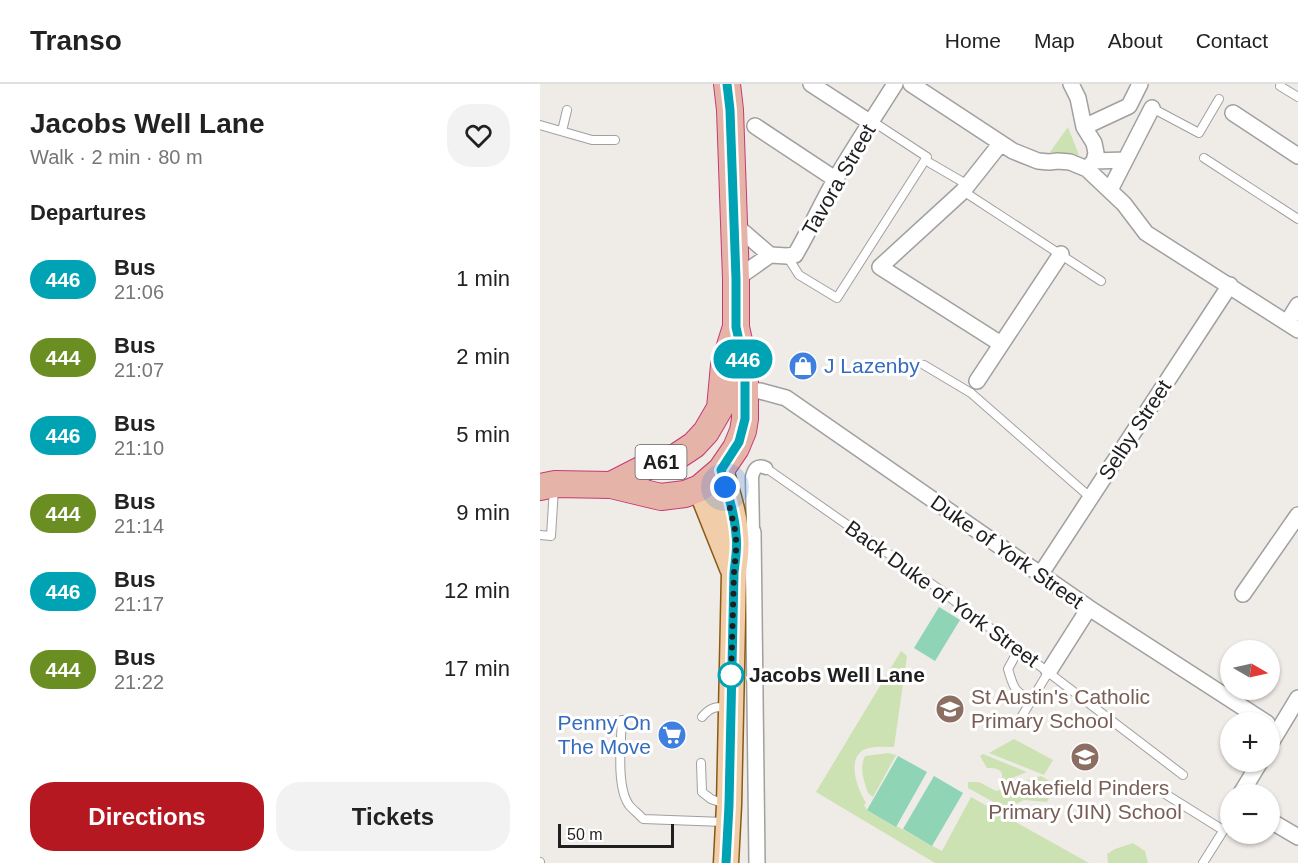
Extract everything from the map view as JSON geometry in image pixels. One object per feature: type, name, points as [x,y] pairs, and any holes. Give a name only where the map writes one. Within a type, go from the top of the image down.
[{"type":"highway","name":"A61","points":[[545,483],[610,484],[661,497],[685,494],[736,448],[745,419],[745,368],[736,327],[730,110],[727,84]]},
{"type":"highway","name":"A61","points":[[610,484],[654,463],[670,461],[694,445],[706,432],[720,408],[724,365],[736,327]]},
{"type":"highway","points":[[706,432],[707,474]]},
{"type":"main road","points":[[707,474],[734,573],[743,659],[730,707],[726,863]]},
{"type":"street","points":[[811,84],[871,122]]},
{"type":"street","name":"Tavora Street","points":[[770,255],[795,255],[835,179],[895,84]]},
{"type":"street","points":[[911,84],[1001,144],[1038,161],[1090,165],[1125,160]]},
{"type":"street","points":[[1071,84],[1078,98],[1084,127],[1094,143],[1096,153],[1090,165]]},
{"type":"street","points":[[1084,127],[1129,106],[1140,84]]},
{"type":"street","points":[[1110,190],[1152,108]]},
{"type":"street","points":[[1233,113],[1298,156]]},
{"type":"street","points":[[755,126],[835,179]]},
{"type":"street","points":[[1001,144],[966,188],[880,267],[1001,344]]},
{"type":"street","points":[[1090,165],[1146,233],[1293,326],[1298,305]]},
{"type":"street","points":[[734,224],[770,255],[736,279]]},
{"type":"street","points":[[977,381],[1061,254]]},
{"type":"street","name":"Selby Street","points":[[1040,575],[1230,285]]},
{"type":"street","name":"Duke of York Street","points":[[745,390],[760,391],[786,398],[1040,575],[1249,712]]},
{"type":"street","points":[[757,863],[743,659],[753,532],[752,477],[760,469]]},
{"type":"street","points":[[1242,594],[1298,515]]},
{"type":"street","points":[[1049,671],[1089,608]]},
{"type":"street","points":[[1280,717],[1298,698]]},
{"type":"street","points":[[1280,826],[1298,837]]},
{"type":"lane","points":[[1280,86],[1298,97]]},
{"type":"lane","points":[[1152,108],[1199,133],[1220,99]]},
{"type":"lane","points":[[562,131],[567,110]]},
{"type":"lane","points":[[787,256],[799,275],[837,298],[927,157],[871,122]]},
{"type":"lane","points":[[540,124],[592,140],[615,140]]},
{"type":"lane","points":[[1204,158],[1298,219]]},
{"type":"lane","points":[[930,163],[1101,281]]},
{"type":"lane","points":[[924,365],[971,393],[1091,498]]},
{"type":"lane","name":"Back Duke of York Street","points":[[760,469],[939,589],[1184,775]]},
{"type":"lane","points":[[540,535],[551,536],[545,483]]},
{"type":"lane","points":[[1019,649],[1008,669],[1011,681],[1015,690],[1020,694],[1033,698]]},
{"type":"lane","points":[[1016,726],[1049,671]]},
{"type":"lane","points":[[702,717],[708,710],[715,707],[730,707]]},
{"type":"lane","points":[[622,720],[621,781],[623,793],[629,805],[643,819],[729,813]]},
{"type":"lane","points":[[701,763],[702,792],[729,813]]},
{"type":"lane","points":[[1162,792],[1220,828]]},
{"type":"lane","points":[[1203,863],[1220,835]]},
{"type":"green space","points":[[1068,127],[1079,155],[1050,152]]},
{"type":"green space","points":[[939,607],[960,620],[935,661],[914,648]]},
{"type":"green space","points":[[901,651],[907,656],[894,747],[869,748],[861,751],[855,764],[856,781],[867,810],[942,851],[971,797],[1089,863],[935,863],[816,792]]},
{"type":"green space","points":[[1014,739],[1053,760],[1044,775],[989,753]]},
{"type":"green space","points":[[888,753],[896,755],[873,797],[868,793],[864,779],[863,761],[865,756]]},
{"type":"green space","points":[[983,754],[1027,772],[1002,782],[1001,772],[987,768],[980,756]]},
{"type":"green space","points":[[898,756],[927,772],[896,827],[867,810]]},
{"type":"green space","points":[[934,776],[963,793],[932,846],[903,829]]},
{"type":"green space","points":[[1041,776],[1056,785],[1047,802],[1024,800],[1006,809],[968,788],[968,782],[979,782],[996,791]]},
{"type":"green space","points":[[1133,843],[1145,851],[1148,863],[1108,863],[1107,854]]},
{"type":"bus line","name":"446","points":[[726,863],[736,534],[721,470],[739,442],[745,419],[745,368],[736,327],[730,110],[727,84]]},
{"type":"place","name":"J Lazenby","points":[[803,366]]},
{"type":"place","name":"Jacobs Well Lane","points":[[731,675]]},
{"type":"place","name":"St Austin's Catholic Primary School","points":[[950,709]]},
{"type":"place","name":"Penny On The Move","points":[[672,735]]},
{"type":"place","name":"Wakefield Pinders Primary (JIN) School","points":[[1085,757]]},
{"type":"route","points":[[725,487],[736,534],[731,678],[731,675]]}]
